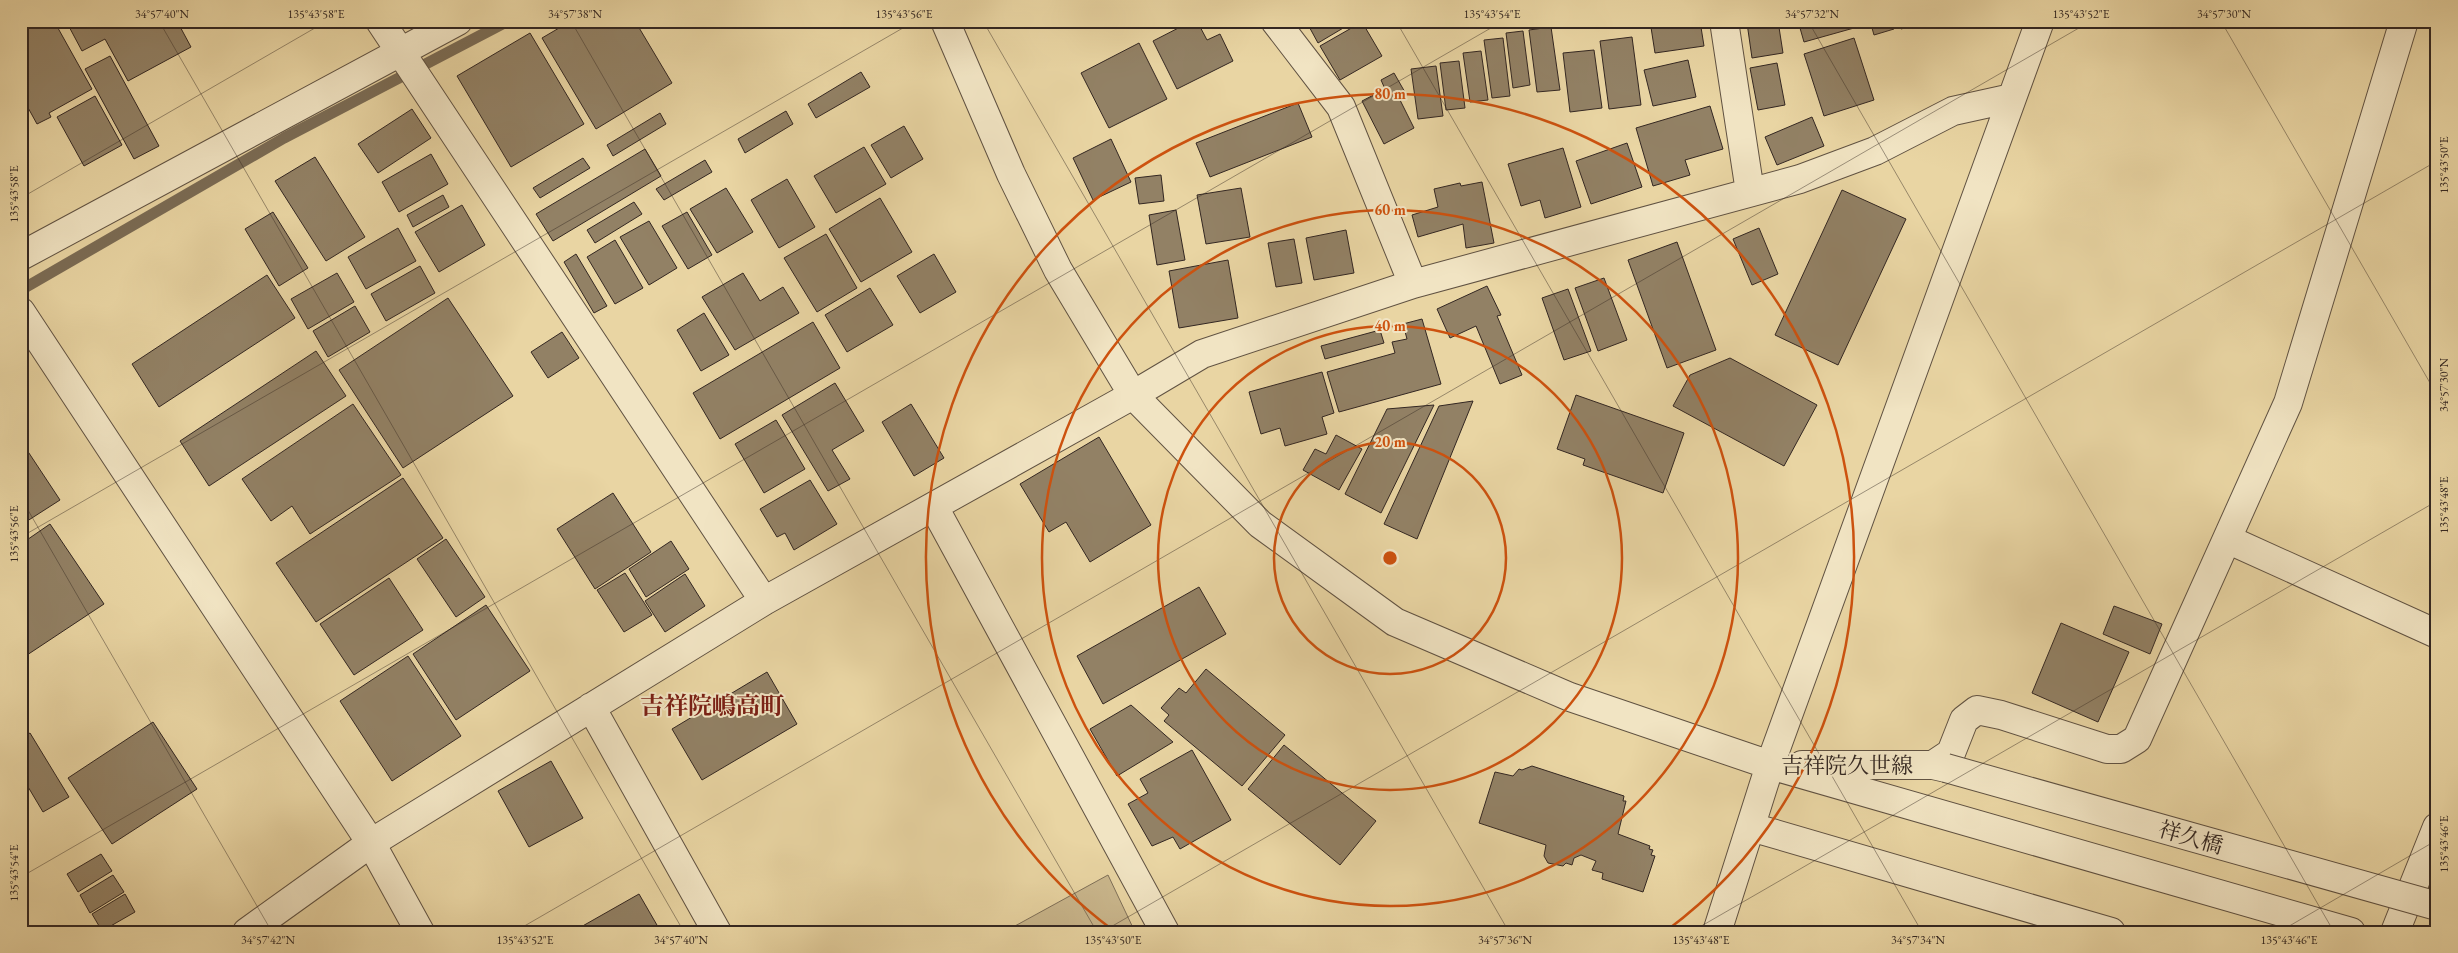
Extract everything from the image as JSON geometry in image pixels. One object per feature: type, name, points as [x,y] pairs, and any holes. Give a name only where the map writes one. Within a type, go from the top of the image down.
[{"type":"street","points":[[380,21],[764,601]]},
{"type":"street","points":[[21,256],[458,21]]},
{"type":"street","points":[[945,21],[1011,174],[1058,270],[1133,395],[1260,524],[1395,622],[1570,697],[1770,765]]},
{"type":"street","points":[[1275,21],[1342,106],[1413,284]]},
{"type":"street","points":[[1724,21],[1750,192]]},
{"type":"street","points":[[1717,932],[1770,765],[2040,21]]},
{"type":"street","points":[[1940,767],[1951,753],[1964,720],[1977,710],[2001,715],[2107,749],[2121,749],[2137,739],[2288,403],[2404,21]]},
{"type":"street","points":[[247,932],[371,843],[764,601],[1133,395],[1202,354],[1413,284],[1800,179],[1875,151],[1953,111],[2012,98]]},
{"type":"street","points":[[21,312],[371,843],[420,932]]},
{"type":"street","points":[[934,507],[1165,932]]},
{"type":"street","points":[[2227,539],[2437,634]]},
{"type":"street","points":[[591,707],[717,932]]},
{"type":"street","name":"吉祥院久世線","points":[[1770,765],[1940,767]]},
{"type":"street","name":"吉祥院久世線","points":[[1770,765],[1936,813]]},
{"type":"street","name":"祥久橋","points":[[1940,767],[2437,906]]},
{"type":"street","name":"祥久橋","points":[[1936,813],[2351,932]]},
{"type":"street","points":[[2395,932],[2437,826]]},
{"type":"street","points":[[1751,827],[2111,932]]},
{"type":"shaded area","points":[[1108,875],[1135,932],[1004,932]]},
{"type":"building","points":[[34,21],[54,21],[92,89],[49,113],[51,117],[37,124],[21,95],[21,28]]},
{"type":"building","points":[[66,21],[177,21],[191,47],[128,81],[105,39],[82,51]]},
{"type":"building","points":[[571,21],[635,21],[672,83],[596,129],[542,38]]},
{"type":"building","points":[[1192,21],[1197,21],[1207,40],[1220,34],[1233,61],[1177,89],[1153,41]]},
{"type":"building","points":[[1306,21],[1355,21],[1318,43]]},
{"type":"building","points":[[1650,21],[1700,21],[1704,46],[1655,53]]},
{"type":"building","points":[[1778,21],[1783,53],[1752,58],[1747,23]]},
{"type":"building","points":[[1798,21],[1852,21],[1854,28],[1804,42]]},
{"type":"building","points":[[1870,21],[1891,21],[1894,29],[1874,35]]},
{"type":"building","points":[[1898,21],[1911,21],[1912,26],[1901,29]]},
{"type":"building","points":[[1362,22],[1382,56],[1340,80],[1320,46]]},
{"type":"building","points":[[1551,27],[1560,90],[1537,92],[1529,30]]},
{"type":"building","points":[[1523,31],[1530,85],[1513,88],[1506,33]]},
{"type":"building","points":[[530,33],[584,124],[511,167],[457,76]]},
{"type":"building","points":[[1632,37],[1641,105],[1609,109],[1600,41]]},
{"type":"building","points":[[1503,38],[1510,96],[1492,98],[1484,40]]},
{"type":"building","points":[[1854,38],[1874,100],[1824,116],[1804,54]]},
{"type":"building","points":[[1139,43],[1167,99],[1109,128],[1081,73]]},
{"type":"building","points":[[1594,50],[1602,108],[1570,112],[1563,53]]},
{"type":"building","points":[[1481,51],[1488,100],[1470,102],[1463,53]]},
{"type":"building","points":[[110,56],[159,146],[134,159],[85,69]]},
{"type":"building","points":[[1688,60],[1696,97],[1653,106],[1644,70]]},
{"type":"building","points":[[1459,61],[1465,108],[1446,110],[1440,63]]},
{"type":"building","points":[[1777,63],[1785,105],[1758,110],[1750,68]]},
{"type":"building","points":[[1436,66],[1443,116],[1418,119],[1411,69]]},
{"type":"building","points":[[861,72],[870,87],[816,118],[808,104]]},
{"type":"building","points":[[1394,73],[1406,94],[1399,98],[1414,128],[1384,144],[1362,101],[1385,89],[1381,80]]},
{"type":"building","points":[[95,96],[122,145],[84,166],[57,117]]},
{"type":"building","points":[[1298,103],[1312,137],[1210,177],[1196,143]]},
{"type":"building","points":[[1710,106],[1723,149],[1685,160],[1690,175],[1653,186],[1636,128]]},
{"type":"building","points":[[412,109],[431,138],[378,173],[358,144]]},
{"type":"building","points":[[786,111],[793,124],[745,153],[738,139]]},
{"type":"building","points":[[660,113],[666,124],[613,156],[607,145]]},
{"type":"building","points":[[1812,117],[1824,146],[1777,165],[1765,137]]},
{"type":"building","points":[[904,126],[923,159],[891,178],[871,145]]},
{"type":"building","points":[[1111,139],[1131,182],[1093,200],[1073,158]]},
{"type":"building","points":[[1627,143],[1642,187],[1591,204],[1576,161]]},
{"type":"building","points":[[864,147],[886,184],[836,213],[814,176]]},
{"type":"building","points":[[1563,148],[1581,207],[1545,218],[1540,200],[1521,206],[1508,164]]},
{"type":"building","points":[[645,149],[661,176],[553,241],[536,214]]},
{"type":"building","points":[[431,154],[448,184],[399,212],[382,182]]},
{"type":"building","points":[[315,157],[365,237],[326,261],[275,181]]},
{"type":"building","points":[[583,158],[590,168],[540,198],[533,188]]},
{"type":"building","points":[[705,160],[712,172],[664,200],[656,189]]},
{"type":"building","points":[[1161,175],[1164,201],[1139,204],[1135,178]]},
{"type":"building","points":[[787,179],[815,227],[779,248],[751,200]]},
{"type":"building","points":[[1482,182],[1494,243],[1466,248],[1463,224],[1418,237],[1412,215],[1438,207],[1434,189],[1460,183],[1461,186]]},
{"type":"building","points":[[726,188],[753,232],[717,253],[690,209]]},
{"type":"building","points":[[1241,188],[1250,237],[1206,244],[1197,195]]},
{"type":"building","points":[[1842,190],[1906,219],[1838,365],[1775,335]]},
{"type":"building","points":[[443,195],[449,207],[413,227],[407,215]]},
{"type":"building","points":[[880,198],[912,252],[861,282],[829,229]]},
{"type":"building","points":[[634,202],[642,214],[595,243],[587,230]]},
{"type":"building","points":[[462,205],[485,245],[439,272],[415,232]]},
{"type":"building","points":[[1176,210],[1185,260],[1157,265],[1149,215]]},
{"type":"building","points":[[273,212],[308,268],[279,286],[245,229]]},
{"type":"building","points":[[687,212],[712,255],[688,269],[662,226]]},
{"type":"building","points":[[649,221],[677,268],[649,285],[620,237]]},
{"type":"building","points":[[398,228],[416,261],[366,289],[348,257]]},
{"type":"building","points":[[1759,228],[1778,274],[1752,285],[1733,239]]},
{"type":"building","points":[[1346,230],[1354,273],[1314,280],[1306,238]]},
{"type":"building","points":[[826,234],[857,288],[817,312],[784,258]]},
{"type":"building","points":[[1294,239],[1302,283],[1276,287],[1268,243]]},
{"type":"building","points":[[615,240],[643,288],[615,304],[587,257]]},
{"type":"building","points":[[1677,242],[1716,350],[1667,368],[1628,260]]},
{"type":"building","points":[[576,254],[607,306],[594,313],[564,262]]},
{"type":"building","points":[[934,254],[956,292],[920,313],[897,276]]},
{"type":"building","points":[[1228,260],[1238,318],[1179,328],[1169,271]]},
{"type":"building","points":[[420,266],[435,293],[386,321],[371,294]]},
{"type":"building","points":[[337,273],[354,302],[308,329],[291,299]]},
{"type":"building","points":[[743,273],[760,301],[783,287],[799,313],[735,350],[702,297]]},
{"type":"building","points":[[267,275],[295,318],[159,407],[132,364]]},
{"type":"building","points":[[1604,278],[1627,340],[1598,351],[1575,288]]},
{"type":"building","points":[[1487,286],[1501,315],[1497,316],[1522,375],[1500,384],[1476,326],[1450,338],[1437,309]]},
{"type":"building","points":[[870,288],[893,325],[847,352],[825,315]]},
{"type":"building","points":[[1568,289],[1591,351],[1564,360],[1542,298]]},
{"type":"building","points":[[448,298],[513,396],[403,468],[339,370]]},
{"type":"building","points":[[355,306],[370,332],[328,357],[313,331]]},
{"type":"building","points":[[704,313],[729,355],[701,371],[677,330]]},
{"type":"building","points":[[1422,319],[1441,384],[1339,412],[1327,372],[1395,353],[1392,342],[1407,339],[1403,324]]},
{"type":"building","points":[[813,322],[840,368],[720,439],[693,393]]},
{"type":"building","points":[[1380,330],[1384,343],[1325,359],[1321,346]]},
{"type":"building","points":[[562,332],[579,358],[548,378],[531,352]]},
{"type":"building","points":[[316,351],[346,396],[209,486],[180,441]]},
{"type":"building","points":[[1730,358],[1817,405],[1784,466],[1673,406],[1690,375]]},
{"type":"building","points":[[1322,372],[1334,413],[1322,417],[1327,434],[1285,446],[1280,428],[1261,434],[1249,392]]},
{"type":"building","points":[[835,383],[864,431],[832,450],[850,479],[828,491],[782,415]]},
{"type":"building","points":[[1576,395],[1684,433],[1663,493],[1583,465],[1585,459],[1557,449]]},
{"type":"building","points":[[1473,401],[1417,539],[1384,524],[1439,406]]},
{"type":"building","points":[[353,404],[401,475],[310,534],[292,506],[271,521],[242,479]]},
{"type":"building","points":[[911,404],[944,458],[914,476],[882,422]]},
{"type":"building","points":[[1434,405],[1381,513],[1345,494],[1387,409]]},
{"type":"building","points":[[776,420],[805,469],[764,493],[735,444]]},
{"type":"building","points":[[1336,435],[1362,449],[1339,490],[1303,470],[1315,449],[1326,454]]},
{"type":"building","points":[[1099,437],[1151,525],[1090,562],[1066,522],[1049,532],[1020,484]]},
{"type":"building","points":[[21,441],[60,500],[21,525]]},
{"type":"building","points":[[403,478],[443,538],[316,622],[276,563]]},
{"type":"building","points":[[810,480],[837,524],[794,550],[785,533],[777,537],[760,509]]},
{"type":"building","points":[[613,493],[651,552],[595,589],[557,529]]},
{"type":"building","points":[[50,524],[104,604],[21,659],[21,544]]},
{"type":"building","points":[[446,539],[485,597],[456,617],[417,559]]},
{"type":"building","points":[[671,541],[689,569],[646,597],[629,569]]},
{"type":"building","points":[[625,573],[652,615],[624,632],[597,590]]},
{"type":"building","points":[[685,574],[705,606],[665,632],[645,601]]},
{"type":"building","points":[[389,578],[423,630],[354,675],[320,624]]},
{"type":"building","points":[[1199,587],[1226,634],[1103,704],[1077,656]]},
{"type":"building","points":[[486,605],[530,671],[456,720],[413,654]]},
{"type":"building","points":[[2114,606],[2162,624],[2150,654],[2103,634]]},
{"type":"building","points":[[2061,623],[2129,652],[2098,722],[2032,693]]},
{"type":"building","points":[[408,656],[461,736],[392,781],[340,701]]},
{"type":"building","points":[[1206,669],[1285,735],[1242,786],[1164,721],[1169,715],[1161,708],[1179,688],[1186,693]]},
{"type":"building","points":[[767,672],[797,724],[702,780],[672,729]]},
{"type":"building","points":[[1131,705],[1173,742],[1117,776],[1090,729]]},
{"type":"building","points":[[153,722],[197,789],[112,844],[68,778]]},
{"type":"building","points":[[30,733],[69,797],[43,812],[21,775],[21,738]]},
{"type":"building","points":[[1284,745],[1376,821],[1340,865],[1248,789]]},
{"type":"building","points":[[1192,750],[1231,820],[1180,849],[1173,837],[1152,846],[1128,804],[1148,793],[1140,779]]},
{"type":"building","points":[[551,761],[583,818],[529,847],[498,791]]},
{"type":"building","points":[[1532,766],[1624,796],[1623,801],[1626,801],[1618,834],[1650,846],[1649,849],[1653,850],[1651,855],[1655,856],[1643,892],[1602,879],[1603,873],[1592,870],[1596,861],[1581,855],[1574,858],[1572,865],[1566,863],[1563,866],[1548,863],[1544,856],[1546,845],[1479,823],[1495,772],[1513,776],[1519,769],[1522,770]]},
{"type":"building","points":[[101,854],[112,871],[78,892],[67,874]]},
{"type":"building","points":[[113,875],[124,892],[90,913],[80,895]]},
{"type":"building","points":[[125,894],[135,912],[102,931],[92,914]]},
{"type":"building","points":[[639,894],[661,932],[572,932]]},
{"type":"waterway","points":[[21,290],[284,138],[508,21]]},
{"type":"district","name":"吉祥院嶋高町","points":[[712,706]]}]
